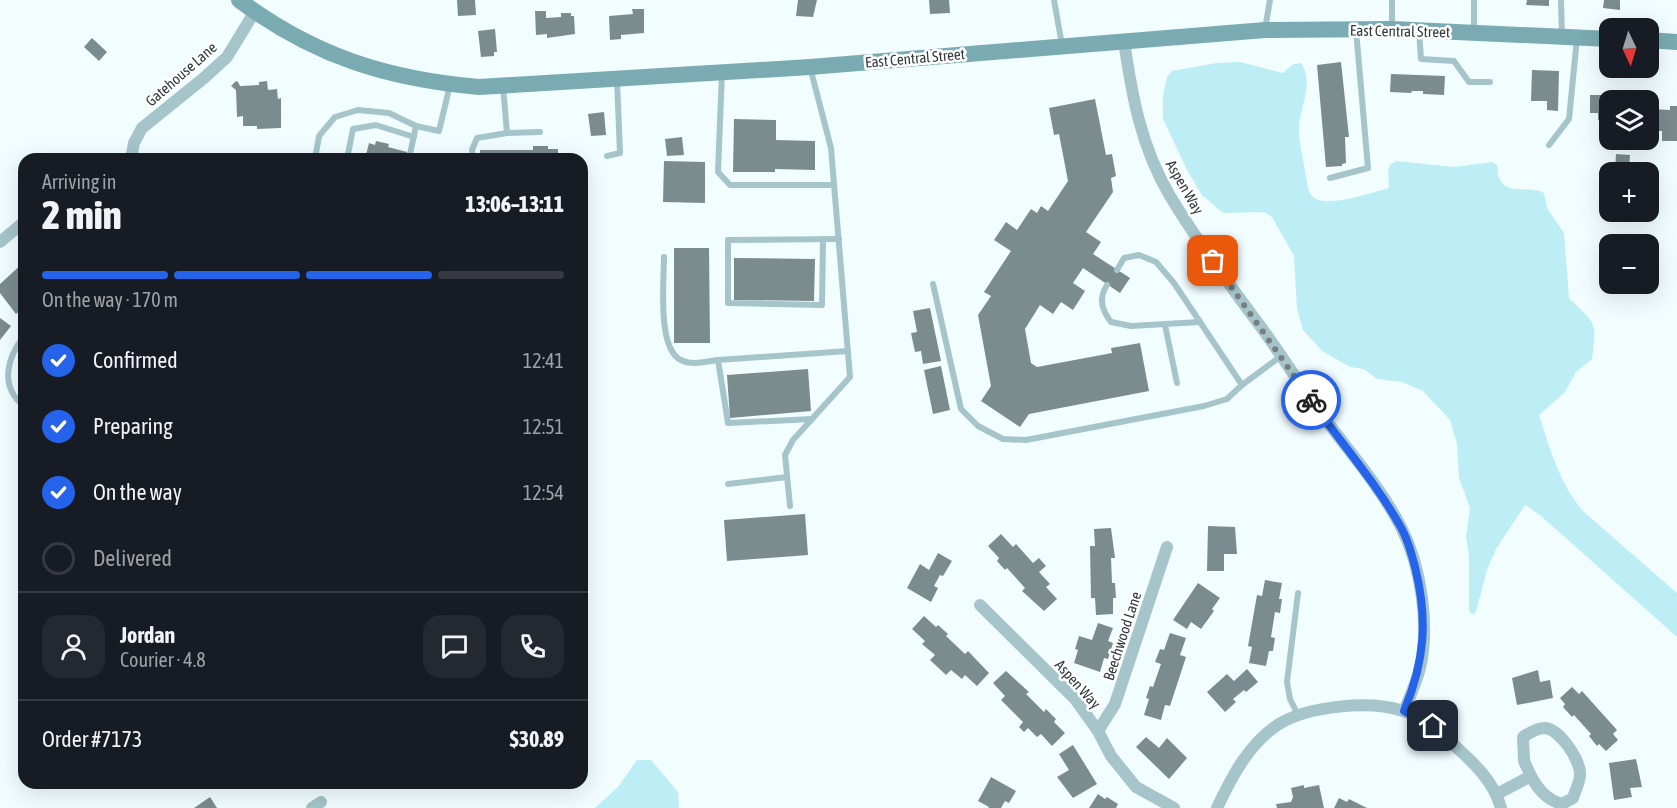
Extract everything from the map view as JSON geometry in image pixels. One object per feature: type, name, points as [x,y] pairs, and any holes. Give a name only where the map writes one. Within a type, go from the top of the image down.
[{"type":"main road","name":"East Central Street","points":[[239,0],[304,42],[344,59],[393,75],[450,85],[479,87],[810,67],[1265,30],[1392,29],[1599,38]]},
{"type":"main road","points":[[1659,41],[1677,42]]},
{"type":"street","name":"Gatehouse Lane","points":[[132,153],[134,143],[142,128],[226,57],[255,11]]},
{"type":"street","name":"Aspen Way","points":[[1124,41],[1133,103],[1148,152],[1169,195],[1224,278],[1318,410],[1365,471],[1400,525],[1409,544],[1422,596],[1424,642],[1420,668],[1404,711]]},
{"type":"street","points":[[0,242],[18,227]]},
{"type":"street","name":"Beechwood Lane","points":[[1098,731],[1115,704],[1167,547]]},
{"type":"street","name":"Aspen Way","points":[[980,605],[1075,699],[1098,731],[1111,756],[1136,787],[1174,808]]},
{"type":"street","points":[[1217,808],[1244,759],[1278,725],[1298,716],[1341,705],[1377,706],[1404,711],[1433,726],[1477,765],[1497,794],[1501,808]]},
{"type":"street","points":[[1544,728],[1552,730],[1562,737],[1578,763],[1580,775],[1573,798],[1562,804],[1555,802],[1537,788],[1531,776],[1524,762],[1522,737],[1544,728]]},
{"type":"street","points":[[1497,794],[1531,776]]},
{"type":"lane","points":[[1054,0],[1062,46]]},
{"type":"lane","points":[[1265,30],[1270,0]]},
{"type":"lane","points":[[1392,0],[1392,29]]},
{"type":"lane","points":[[1474,0],[1474,33]]},
{"type":"lane","points":[[1549,145],[1569,119],[1569,37],[1561,0]]},
{"type":"lane","points":[[1330,178],[1368,168],[1356,29]]},
{"type":"lane","points":[[1419,30],[1420,59],[1454,61],[1469,82],[1490,82]]},
{"type":"lane","points":[[790,506],[785,455],[793,440],[850,377],[831,148],[810,67]]},
{"type":"lane","points":[[723,72],[718,172],[730,185],[834,185]]},
{"type":"lane","points":[[607,156],[620,153],[617,79]]},
{"type":"lane","points":[[316,153],[319,136],[335,117],[358,110],[389,113],[416,126],[439,131],[450,85]]},
{"type":"lane","points":[[503,86],[507,133]]},
{"type":"lane","points":[[348,153],[353,129],[376,125],[414,137]]},
{"type":"lane","points":[[410,153],[416,126]]},
{"type":"lane","points":[[472,153],[477,138],[507,133],[540,132]]},
{"type":"lane","points":[[823,239],[822,305],[728,303],[728,240],[823,239],[839,239]]},
{"type":"lane","points":[[1117,270],[1124,258],[1139,255],[1156,262],[1174,283],[1242,386]]},
{"type":"lane","points":[[664,257],[666,341],[671,352],[681,361],[695,363],[848,351]]},
{"type":"lane","points":[[933,284],[961,408],[978,426],[1003,439],[1026,440],[1204,406],[1227,399],[1281,356]]},
{"type":"lane","points":[[1107,285],[1104,290],[1102,309],[1111,322],[1131,326],[1200,322]]},
{"type":"lane","points":[[1165,325],[1177,384]]},
{"type":"lane","points":[[18,345],[11,356],[7,382],[13,398],[18,401]]},
{"type":"lane","points":[[718,360],[728,423],[812,419]]},
{"type":"lane","points":[[728,484],[787,477]]},
{"type":"lane","points":[[1298,593],[1287,682],[1290,699],[1298,716]]},
{"type":"shaded area","points":[[1240,62],[1283,73],[1293,64],[1301,63],[1305,70],[1307,85],[1299,125],[1300,143],[1308,189],[1313,197],[1319,200],[1339,200],[1389,188],[1388,171],[1390,165],[1396,161],[1454,167],[1492,162],[1497,165],[1501,182],[1506,186],[1544,193],[1547,208],[1564,233],[1569,298],[1589,319],[1594,330],[1594,337],[1592,359],[1576,372],[1565,392],[1539,415],[1562,478],[1584,512],[1677,593],[1677,637],[1540,515],[1525,505],[1496,549],[1487,570],[1476,612],[1473,615],[1469,611],[1469,556],[1466,537],[1470,508],[1459,478],[1457,444],[1450,420],[1423,391],[1402,382],[1377,379],[1364,369],[1350,367],[1322,351],[1303,330],[1297,309],[1294,256],[1272,217],[1264,212],[1223,213],[1202,195],[1188,172],[1163,119],[1163,96],[1167,77],[1172,71],[1217,63]]},
{"type":"shaded area","points":[[637,760],[651,760],[678,792],[679,808],[595,808],[618,787]]},
{"type":"building","points":[[457,0],[475,0],[476,15],[458,16]]},
{"type":"building","points":[[798,0],[817,0],[813,17],[796,16]]},
{"type":"building","points":[[929,0],[949,0],[950,13],[930,14]]},
{"type":"building","points":[[1527,0],[1549,0],[1549,6],[1526,5]]},
{"type":"building","points":[[1604,0],[1620,0],[1620,10],[1603,8]]},
{"type":"building","points":[[632,9],[644,9],[644,33],[621,35],[621,39],[610,40],[609,16],[633,14]]},
{"type":"building","points":[[535,11],[546,11],[546,18],[561,17],[561,13],[571,13],[571,16],[574,16],[575,34],[547,38],[547,34],[536,35]]},
{"type":"building","points":[[495,29],[497,52],[494,52],[494,56],[481,57],[478,31]]},
{"type":"building","points":[[92,38],[107,52],[99,61],[84,47]]},
{"type":"building","points":[[1341,62],[1349,137],[1345,137],[1346,163],[1342,166],[1326,167],[1317,65]]},
{"type":"building","points":[[1532,70],[1559,71],[1558,111],[1547,110],[1547,101],[1531,101]]},
{"type":"building","points":[[1391,74],[1445,76],[1444,95],[1423,94],[1423,91],[1390,92]]},
{"type":"building","points":[[236,81],[240,86],[259,85],[259,82],[267,81],[268,90],[277,89],[278,99],[281,98],[281,128],[257,129],[257,126],[243,126],[243,116],[237,117],[236,90],[231,86]]},
{"type":"building","points":[[1590,95],[1599,95],[1599,120],[1598,113],[1590,113]]},
{"type":"building","points":[[1095,99],[1106,155],[1112,154],[1116,176],[1111,178],[1113,192],[1086,232],[1101,242],[1093,254],[1130,278],[1120,293],[1083,268],[1073,283],[1085,291],[1073,310],[1061,302],[1053,314],[1040,305],[1025,329],[1031,363],[1037,367],[1112,353],[1111,348],[1140,343],[1149,391],[1029,414],[1020,427],[981,401],[991,386],[978,315],[991,296],[984,292],[1011,251],[994,240],[1006,222],[1017,230],[1031,209],[1037,213],[1041,206],[1048,211],[1068,181],[1059,134],[1054,135],[1049,108]]},
{"type":"building","points":[[1670,106],[1677,106],[1677,141],[1662,141],[1662,131],[1659,131],[1659,110],[1670,110]]},
{"type":"building","points":[[604,112],[606,135],[591,136],[588,114]]},
{"type":"building","points":[[734,119],[776,120],[776,140],[815,141],[815,170],[775,169],[775,172],[733,172]]},
{"type":"building","points":[[682,137],[684,155],[667,156],[665,139]]},
{"type":"building","points":[[376,141],[407,152],[366,153],[369,143],[375,145]]},
{"type":"building","points":[[533,146],[548,146],[548,149],[558,149],[558,153],[480,153],[480,150],[533,150]]},
{"type":"building","points":[[1616,154],[1630,155],[1630,162],[1616,162]]},
{"type":"building","points":[[664,161],[705,162],[705,203],[663,202]]},
{"type":"building","points":[[674,248],[709,248],[710,343],[674,343]]},
{"type":"building","points":[[734,258],[815,259],[814,301],[734,300]]},
{"type":"building","points":[[18,268],[18,312],[16,314],[0,293],[0,284]]},
{"type":"building","points":[[930,308],[941,361],[923,364],[921,351],[915,352],[911,333],[917,332],[913,311]]},
{"type":"building","points":[[0,318],[11,326],[0,340]]},
{"type":"building","points":[[941,366],[950,410],[933,414],[924,370]]},
{"type":"building","points":[[808,369],[811,411],[730,418],[727,375]]},
{"type":"building","points":[[805,514],[808,555],[727,561],[724,520]]},
{"type":"building","points":[[1208,526],[1235,527],[1237,554],[1224,554],[1224,571],[1207,571]]},
{"type":"building","points":[[1111,528],[1115,558],[1111,558],[1112,583],[1115,583],[1116,598],[1113,598],[1113,614],[1096,615],[1095,598],[1091,598],[1090,546],[1095,546],[1094,529]]},
{"type":"building","points":[[1001,534],[1013,547],[1016,544],[1033,563],[1039,558],[1046,566],[1039,572],[1050,584],[1046,587],[1057,599],[1044,611],[1022,591],[1025,588],[1007,568],[1005,570],[997,561],[999,558],[988,546]]},
{"type":"building","points":[[938,553],[952,561],[934,586],[938,588],[931,602],[907,588],[920,564],[929,570]]},
{"type":"building","points":[[1265,580],[1282,583],[1279,599],[1282,599],[1280,613],[1275,612],[1271,637],[1275,638],[1273,651],[1269,651],[1266,666],[1249,663],[1252,647],[1248,646],[1257,595],[1262,596]]},
{"type":"building","points":[[1198,583],[1220,598],[1201,629],[1191,622],[1187,629],[1173,620]]},
{"type":"building","points":[[924,616],[948,634],[946,636],[965,654],[968,651],[989,673],[977,686],[965,675],[962,679],[951,670],[946,675],[930,660],[935,655],[922,644],[925,641],[912,629]]},
{"type":"building","points":[[1098,623],[1113,628],[1108,641],[1113,643],[1108,659],[1104,658],[1100,672],[1074,663],[1079,636],[1092,640]]},
{"type":"building","points":[[1170,633],[1186,638],[1180,655],[1186,657],[1170,706],[1165,705],[1161,720],[1144,715],[1150,686],[1153,687],[1161,664],[1155,662],[1160,649],[1164,650]]},
{"type":"building","points":[[1247,669],[1258,682],[1233,699],[1236,702],[1225,712],[1207,692],[1227,674],[1234,681]]},
{"type":"building","points":[[1538,670],[1540,682],[1550,680],[1553,698],[1517,705],[1512,678]]},
{"type":"building","points":[[1006,671],[1029,692],[1026,694],[1044,712],[1046,709],[1056,719],[1054,722],[1065,733],[1052,746],[1041,734],[1037,737],[1028,728],[1024,732],[1019,727],[1023,722],[1001,700],[1005,696],[993,683]]},
{"type":"building","points":[[1572,687],[1579,694],[1582,691],[1617,730],[1613,734],[1618,740],[1606,751],[1599,744],[1597,746],[1589,736],[1591,734],[1574,715],[1572,717],[1563,707],[1565,704],[1560,698]]},
{"type":"building","points":[[1146,737],[1159,748],[1167,738],[1187,758],[1169,779],[1136,747]]},
{"type":"building","points":[[1073,745],[1097,784],[1073,798],[1057,777],[1069,770],[1059,754]]},
{"type":"building","points":[[1636,759],[1642,787],[1630,788],[1632,797],[1614,800],[1609,763]]},
{"type":"building","points":[[991,777],[1016,791],[1009,803],[1005,801],[1001,808],[988,808],[978,801]]},
{"type":"building","points":[[1304,785],[1304,788],[1319,785],[1324,808],[1277,808],[1276,804],[1291,802],[1293,797],[1291,788]]},
{"type":"building","points":[[1098,794],[1118,804],[1116,808],[1089,808]]},
{"type":"building","points":[[210,797],[217,808],[194,808]]},
{"type":"building","points":[[1339,798],[1347,802],[1349,799],[1367,808],[1334,808]]},
{"type":"way so far","points":[[1213,261],[1311,400]]},
{"type":"route","points":[[1311,400],[1365,471],[1400,525],[1409,544],[1422,596],[1424,642],[1420,668],[1404,711],[1433,726]]}]
